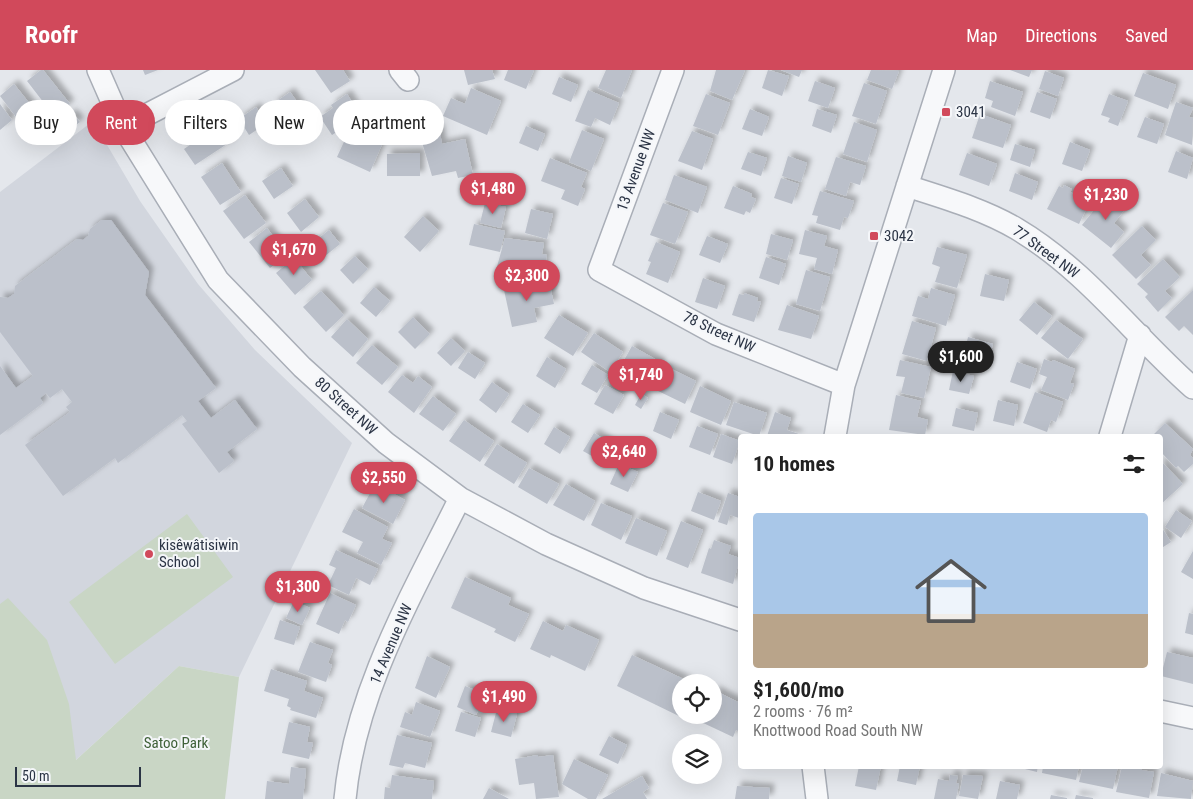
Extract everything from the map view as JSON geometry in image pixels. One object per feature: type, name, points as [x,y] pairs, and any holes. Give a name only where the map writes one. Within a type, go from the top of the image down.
[{"type":"street","name":"80 Street NW","points":[[98,70],[111,100]]},
{"type":"street","points":[[155,110],[233,70]]},
{"type":"street","name":"13 Avenue NW","points":[[599,270],[673,70]]},
{"type":"street","points":[[835,434],[844,385],[944,70]]},
{"type":"street","name":"80 Street NW","points":[[134,145],[218,280],[302,367],[372,430],[460,498],[546,544],[644,588],[738,619]]},
{"type":"street","name":"77 Street NW","points":[[907,186],[982,213],[1029,237],[1082,278],[1193,388]]},
{"type":"street","name":"78 Street NW","points":[[599,270],[716,334],[844,385]]},
{"type":"street","points":[[1111,434],[1140,335]]},
{"type":"street","name":"14 Avenue NW","points":[[345,799],[356,738],[380,665],[460,498]]},
{"type":"street","points":[[1163,712],[1193,718]]},
{"type":"street","points":[[813,769],[817,799]]},
{"type":"shaded area","name":"kisêwâtisiwin School","points":[[87,126],[87,145],[107,145],[140,201],[198,284],[255,350],[352,443],[239,677],[179,666],[33,799],[0,799],[0,192],[62,145],[77,145],[77,133]]},
{"type":"green space","points":[[187,514],[233,577],[115,664],[69,602]]},
{"type":"green space","name":"Satoo Park","points":[[8,598],[47,640],[69,704],[76,760],[179,666],[239,677],[225,799],[0,799],[0,604]]},
{"type":"building","points":[[43,70],[67,100],[42,100],[27,81]]},
{"type":"building","points":[[143,70],[158,70],[145,75]]},
{"type":"building","points":[[315,70],[343,70],[350,81],[331,93]]},
{"type":"building","points":[[464,70],[492,70],[495,79],[468,85]]},
{"type":"building","points":[[508,70],[534,70],[526,89],[504,80]]},
{"type":"building","points":[[606,70],[632,70],[621,98],[598,88]]},
{"type":"building","points":[[716,70],[745,70],[732,100],[710,91]]},
{"type":"building","points":[[768,70],[789,76],[782,96],[762,88]]},
{"type":"building","points":[[781,70],[802,70],[799,77]]},
{"type":"building","points":[[871,70],[899,71],[892,89],[867,80]]},
{"type":"building","points":[[1010,70],[1032,70],[1029,77]]},
{"type":"building","points":[[1045,71],[1064,78],[1058,96],[1039,89]]},
{"type":"building","points":[[1143,73],[1176,85],[1168,109],[1134,96]]},
{"type":"building","points":[[559,77],[578,85],[571,102],[552,94]]},
{"type":"building","points":[[815,81],[835,88],[828,108],[808,101]]},
{"type":"building","points":[[990,81],[1023,92],[1015,116],[991,107],[993,101],[985,98]]},
{"type":"building","points":[[864,83],[887,91],[876,124],[852,116]]},
{"type":"building","points":[[14,84],[27,100],[15,100],[15,116],[0,96]]},
{"type":"building","points":[[471,88],[501,101],[487,135],[444,116],[451,98],[465,104]]},
{"type":"building","points":[[588,90],[619,103],[610,125],[595,118],[591,127],[575,121]]},
{"type":"building","points":[[290,92],[296,100],[279,100]]},
{"type":"building","points":[[1037,92],[1057,99],[1050,119],[1030,112]]},
{"type":"building","points":[[347,94],[351,100],[338,100]]},
{"type":"building","points":[[706,94],[730,103],[718,135],[693,126]]},
{"type":"building","points":[[1109,94],[1128,101],[1118,126],[1108,122],[1110,118],[1101,115]]},
{"type":"building","points":[[1176,102],[1193,108],[1189,117],[1193,118],[1192,145],[1165,135]]},
{"type":"building","points":[[0,104],[12,120],[0,130]]},
{"type":"building","points":[[255,108],[255,131],[249,135],[245,129],[245,115]]},
{"type":"building","points":[[333,108],[332,135],[323,122],[323,115]]},
{"type":"building","points":[[750,109],[769,117],[762,136],[742,129]]},
{"type":"building","points":[[817,109],[837,115],[831,133],[812,126]]},
{"type":"building","points":[[980,114],[1011,125],[1003,148],[972,138]]},
{"type":"building","points":[[1145,117],[1164,124],[1157,144],[1137,137]]},
{"type":"building","points":[[854,122],[877,130],[867,162],[843,154]]},
{"type":"building","points":[[526,126],[545,134],[538,151],[519,143]]},
{"type":"building","points":[[582,130],[604,139],[591,171],[569,162]]},
{"type":"building","points":[[692,131],[713,139],[702,170],[678,161]]},
{"type":"building","points":[[465,139],[473,175],[458,178],[456,171],[432,176],[423,145],[444,145]]},
{"type":"building","points":[[1070,142],[1090,150],[1082,171],[1062,164]]},
{"type":"building","points":[[1015,144],[1035,150],[1030,167],[1010,160]]},
{"type":"building","points":[[190,145],[225,145],[195,165],[184,149]]},
{"type":"building","points":[[342,145],[382,145],[370,172],[337,157]]},
{"type":"building","points":[[1176,151],[1193,158],[1187,179],[1168,172]]},
{"type":"building","points":[[748,152],[767,158],[761,176],[741,169]]},
{"type":"building","points":[[420,153],[420,176],[387,176],[387,154]]},
{"type":"building","points":[[967,153],[997,164],[989,186],[959,175]]},
{"type":"building","points":[[788,156],[807,163],[801,182],[782,176]]},
{"type":"building","points":[[836,157],[866,166],[860,185],[850,182],[846,196],[825,189]]},
{"type":"building","points":[[550,158],[587,173],[581,187],[585,189],[578,206],[561,199],[565,190],[541,181]]},
{"type":"building","points":[[222,163],[241,192],[220,205],[201,177]]},
{"type":"building","points":[[281,168],[293,186],[274,199],[262,181]]},
{"type":"building","points":[[1015,173],[1038,182],[1032,200],[1009,191]]},
{"type":"building","points":[[674,175],[707,187],[698,213],[665,200]]},
{"type":"building","points":[[781,178],[799,184],[792,204],[774,198]]},
{"type":"building","points":[[1064,185],[1072,189],[1070,192],[1090,201],[1079,224],[1047,209],[1059,186],[1063,188]]},
{"type":"building","points":[[733,186],[752,194],[751,197],[756,199],[750,213],[746,211],[744,215],[724,208]]},
{"type":"building","points":[[820,191],[854,201],[848,218],[844,217],[840,230],[816,223],[818,216],[812,215]]},
{"type":"building","points":[[1108,193],[1126,208],[1114,223],[1124,232],[1111,248],[1082,225]]},
{"type":"building","points":[[245,195],[266,223],[244,239],[223,211]]},
{"type":"building","points":[[305,199],[319,217],[301,232],[287,213]]},
{"type":"building","points":[[485,203],[506,207],[501,228],[480,223]]},
{"type":"building","points":[[663,203],[688,212],[675,244],[650,235]]},
{"type":"building","points":[[531,209],[553,214],[547,239],[525,233]]},
{"type":"building","points":[[423,216],[439,231],[420,252],[404,237]]},
{"type":"building","points":[[102,220],[111,220],[149,272],[145,295],[216,388],[198,401],[211,418],[235,400],[257,429],[227,452],[234,461],[219,473],[182,424],[187,421],[182,415],[118,463],[115,458],[63,496],[25,445],[70,412],[66,407],[72,402],[62,389],[50,398],[46,393],[40,398],[43,403],[0,435],[0,366],[16,388],[33,376],[0,332],[0,297],[8,298],[14,294],[15,286],[77,239],[83,240],[88,236],[90,229]]},
{"type":"building","points":[[474,224],[505,231],[500,252],[469,245]]},
{"type":"building","points":[[1142,226],[1156,240],[1141,255],[1151,265],[1136,279],[1112,255]]},
{"type":"building","points":[[267,228],[287,255],[270,268],[249,242]]},
{"type":"building","points":[[329,230],[340,244],[325,256],[314,242]]},
{"type":"building","points":[[805,230],[827,236],[824,246],[838,250],[832,274],[814,269],[817,258],[799,254]]},
{"type":"building","points":[[771,234],[793,240],[787,260],[766,254]]},
{"type":"building","points":[[707,236],[728,244],[720,263],[699,255]]},
{"type":"building","points":[[505,238],[544,243],[542,254],[547,255],[545,266],[540,265],[538,278],[496,270]]},
{"type":"building","points":[[656,242],[680,252],[668,283],[646,274],[651,262],[648,261]]},
{"type":"building","points":[[937,247],[967,255],[957,288],[935,282],[940,267],[932,264]]},
{"type":"building","points":[[355,256],[368,269],[353,284],[340,270]]},
{"type":"building","points":[[766,257],[786,264],[779,285],[759,278]]},
{"type":"building","points":[[294,258],[312,280],[295,295],[276,273]]},
{"type":"building","points":[[1163,259],[1180,277],[1165,291],[1172,298],[1158,312],[1145,297],[1148,294],[1137,284]]},
{"type":"building","points":[[806,270],[830,277],[820,311],[796,304]]},
{"type":"building","points":[[985,274],[1009,280],[1004,301],[980,296]]},
{"type":"building","points":[[703,278],[725,286],[717,309],[695,302]]},
{"type":"building","points":[[549,281],[554,304],[534,308],[537,322],[512,327],[504,290]]},
{"type":"building","points":[[374,287],[390,301],[376,317],[360,303]]},
{"type":"building","points":[[931,288],[955,295],[946,326],[912,316],[918,296],[928,299]]},
{"type":"building","points":[[1193,290],[1193,335],[1184,326],[1179,331],[1165,317]]},
{"type":"building","points":[[321,291],[344,315],[326,332],[303,307]]},
{"type":"building","points":[[744,293],[758,298],[757,301],[761,302],[754,322],[732,315],[739,294],[744,295]]},
{"type":"building","points":[[1034,302],[1052,316],[1037,335],[1019,320]]},
{"type":"building","points":[[787,305],[819,316],[811,339],[778,330]]},
{"type":"building","points":[[559,315],[588,333],[573,356],[544,338]]},
{"type":"building","points":[[413,317],[430,334],[415,349],[398,332]]},
{"type":"building","points":[[347,319],[368,339],[353,357],[331,337]]},
{"type":"building","points":[[1056,320],[1083,339],[1068,359],[1041,338]]},
{"type":"building","points":[[912,321],[936,328],[927,361],[902,354]]},
{"type":"building","points":[[594,333],[623,352],[610,372],[581,352]]},
{"type":"building","points":[[968,337],[993,344],[988,364],[963,358]]},
{"type":"building","points":[[451,338],[465,351],[451,366],[437,353]]},
{"type":"building","points":[[372,345],[398,367],[382,385],[356,363]]},
{"type":"building","points":[[632,346],[662,363],[648,388],[645,386],[640,393],[632,389],[636,381],[618,371]]},
{"type":"building","points":[[468,352],[485,363],[475,379],[458,368]]},
{"type":"building","points":[[547,357],[566,369],[555,388],[536,376]]},
{"type":"building","points":[[1044,359],[1052,362],[1053,360],[1075,369],[1070,383],[1074,384],[1068,400],[1041,390],[1047,377],[1039,374]]},
{"type":"building","points":[[900,360],[931,367],[924,398],[901,393],[905,377],[896,376]]},
{"type":"building","points":[[1017,362],[1037,369],[1030,389],[1010,382]]},
{"type":"building","points":[[592,365],[608,375],[597,393],[581,384]]},
{"type":"building","points":[[665,366],[696,381],[685,404],[654,389]]},
{"type":"building","points":[[953,371],[974,376],[969,394],[949,390]]},
{"type":"building","points":[[402,375],[413,383],[418,376],[432,387],[414,413],[388,392]]},
{"type":"building","points":[[492,382],[509,394],[496,413],[479,400]]},
{"type":"building","points":[[605,385],[624,395],[613,414],[594,404]]},
{"type":"building","points":[[700,386],[731,401],[721,425],[690,412]]},
{"type":"building","points":[[1035,392],[1063,402],[1056,422],[1051,420],[1047,432],[1023,423]]},
{"type":"building","points":[[641,394],[648,398],[641,409],[635,405]]},
{"type":"building","points":[[896,395],[921,401],[917,417],[928,420],[925,434],[889,430]]},
{"type":"building","points":[[433,396],[456,414],[443,431],[419,414]]},
{"type":"building","points":[[998,400],[1018,405],[1014,426],[993,421]]},
{"type":"building","points":[[734,402],[767,413],[760,434],[753,434],[726,425]]},
{"type":"building","points":[[523,404],[540,415],[528,433],[511,422]]},
{"type":"building","points":[[956,408],[978,413],[974,431],[952,426]]},
{"type":"building","points":[[660,412],[679,420],[671,439],[653,431]]},
{"type":"building","points":[[775,412],[791,418],[787,430],[799,434],[768,434]]},
{"type":"building","points":[[464,420],[494,441],[480,462],[449,441]]},
{"type":"building","points":[[1165,423],[1193,449],[1190,455],[1193,458],[1193,464],[1184,472],[1178,466],[1176,468],[1163,454],[1163,434],[1154,434]]},
{"type":"building","points":[[697,426],[718,434],[710,455],[689,447]]},
{"type":"building","points":[[554,427],[570,437],[560,454],[544,444]]},
{"type":"building","points":[[594,433],[610,443],[599,460],[583,451]]},
{"type":"building","points":[[721,434],[738,440],[738,447],[732,464],[713,457]]},
{"type":"building","points":[[497,444],[527,463],[514,484],[484,465]]},
{"type":"building","points":[[1163,463],[1183,484],[1163,502]]},
{"type":"building","points":[[619,464],[638,472],[628,492],[610,484]]},
{"type":"building","points":[[529,468],[559,484],[547,504],[518,487]]},
{"type":"building","points":[[375,484],[405,500],[393,524],[362,508]]},
{"type":"building","points":[[566,484],[595,501],[584,521],[553,505]]},
{"type":"building","points":[[698,492],[721,501],[714,520],[691,511]]},
{"type":"building","points":[[728,493],[738,496],[738,518],[730,515],[727,525],[718,522]]},
{"type":"building","points":[[601,503],[632,516],[621,540],[591,525]]},
{"type":"building","points":[[354,509],[388,527],[382,539],[392,543],[381,565],[357,553],[363,542],[342,532]]},
{"type":"building","points":[[1176,510],[1192,521],[1181,538],[1165,527]]},
{"type":"building","points":[[636,518],[667,531],[657,556],[625,543]]},
{"type":"building","points":[[681,521],[703,530],[688,568],[666,559]]},
{"type":"building","points":[[1163,530],[1171,542],[1163,547]]},
{"type":"building","points":[[714,540],[731,546],[728,554],[738,557],[733,584],[701,573],[709,548],[711,549]]},
{"type":"building","points":[[336,550],[378,569],[370,585],[356,578],[349,595],[328,585],[336,568],[329,565]]},
{"type":"building","points":[[1193,551],[1193,579],[1181,572]]},
{"type":"building","points":[[465,577],[511,598],[508,605],[529,614],[515,642],[494,632],[496,629],[451,608]]},
{"type":"building","points":[[330,593],[356,605],[348,622],[345,620],[339,634],[316,624]]},
{"type":"building","points":[[294,601],[310,608],[302,625],[286,618]]},
{"type":"building","points":[[1189,613],[1193,614],[1193,635],[1185,633]]},
{"type":"building","points":[[280,620],[300,627],[294,645],[274,639]]},
{"type":"building","points":[[543,621],[563,631],[566,625],[599,640],[585,671],[551,655],[550,658],[530,649]]},
{"type":"building","points":[[310,642],[333,650],[328,663],[332,665],[326,682],[298,672]]},
{"type":"building","points":[[1167,652],[1193,658],[1193,684],[1163,676]]},
{"type":"building","points":[[632,655],[673,674],[672,713],[617,686]]},
{"type":"building","points":[[427,656],[450,667],[436,698],[415,688]]},
{"type":"building","points":[[271,669],[307,681],[304,691],[323,698],[316,718],[290,710],[291,708],[287,706],[289,699],[264,691]]},
{"type":"building","points":[[465,686],[485,694],[476,715],[457,707]]},
{"type":"building","points":[[722,694],[738,702],[738,731],[736,730],[733,737],[705,724],[722,724]]},
{"type":"building","points":[[416,702],[440,711],[430,737],[400,727],[405,712],[412,715]]},
{"type":"building","points":[[497,709],[517,714],[511,737],[491,732]]},
{"type":"building","points":[[461,712],[481,718],[475,737],[455,731]]},
{"type":"building","points":[[289,722],[310,727],[307,742],[313,743],[309,759],[282,753]]},
{"type":"building","points":[[397,735],[432,743],[425,768],[405,763],[403,768],[389,765]]},
{"type":"building","points":[[609,736],[627,745],[618,764],[599,755]]},
{"type":"building","points":[[538,755],[538,757],[553,755],[559,797],[536,799],[534,783],[519,785],[515,759]]},
{"type":"building","points":[[574,759],[608,775],[596,799],[588,799],[562,784]]},
{"type":"building","points":[[291,767],[306,769],[303,799],[265,799],[267,781],[289,784]]},
{"type":"building","points":[[858,769],[880,769],[876,790],[855,786]]},
{"type":"building","points":[[899,769],[919,769],[916,785],[897,781]]},
{"type":"building","points":[[1025,769],[1038,769],[1037,772]]},
{"type":"building","points":[[1043,769],[1078,769],[1076,780],[1042,773]]},
{"type":"building","points":[[1082,769],[1117,769],[1113,789],[1079,782]]},
{"type":"building","points":[[1121,769],[1141,769],[1154,772],[1149,798],[1116,792]]},
{"type":"building","points":[[1161,773],[1193,781],[1191,799],[1157,796]]},
{"type":"building","points":[[392,775],[434,781],[432,799],[384,799],[385,787],[390,788]]},
{"type":"building","points":[[950,775],[958,776],[956,783],[959,784],[956,799],[934,799],[938,779],[949,781]]},
{"type":"building","points":[[963,775],[983,776],[978,799],[959,796]]},
{"type":"building","points":[[642,776],[649,788],[643,792],[647,799],[602,799]]},
{"type":"building","points":[[1000,781],[1020,785],[1017,799],[996,799]]},
{"type":"building","points":[[737,786],[770,788],[769,799],[735,799]]},
{"type":"building","points":[[489,788],[509,799],[483,799]]},
{"type":"building","points":[[1051,795],[1067,798],[1067,799],[1050,799]]},
{"type":"building","points":[[1076,795],[1093,798],[1093,799],[1075,799]]},
{"type":"place","name":"3041","points":[[946,112]]},
{"type":"place","name":"3042","points":[[874,236]]},
{"type":"place","name":"kisêwâtisiwin School","points":[[149,554]]}]
